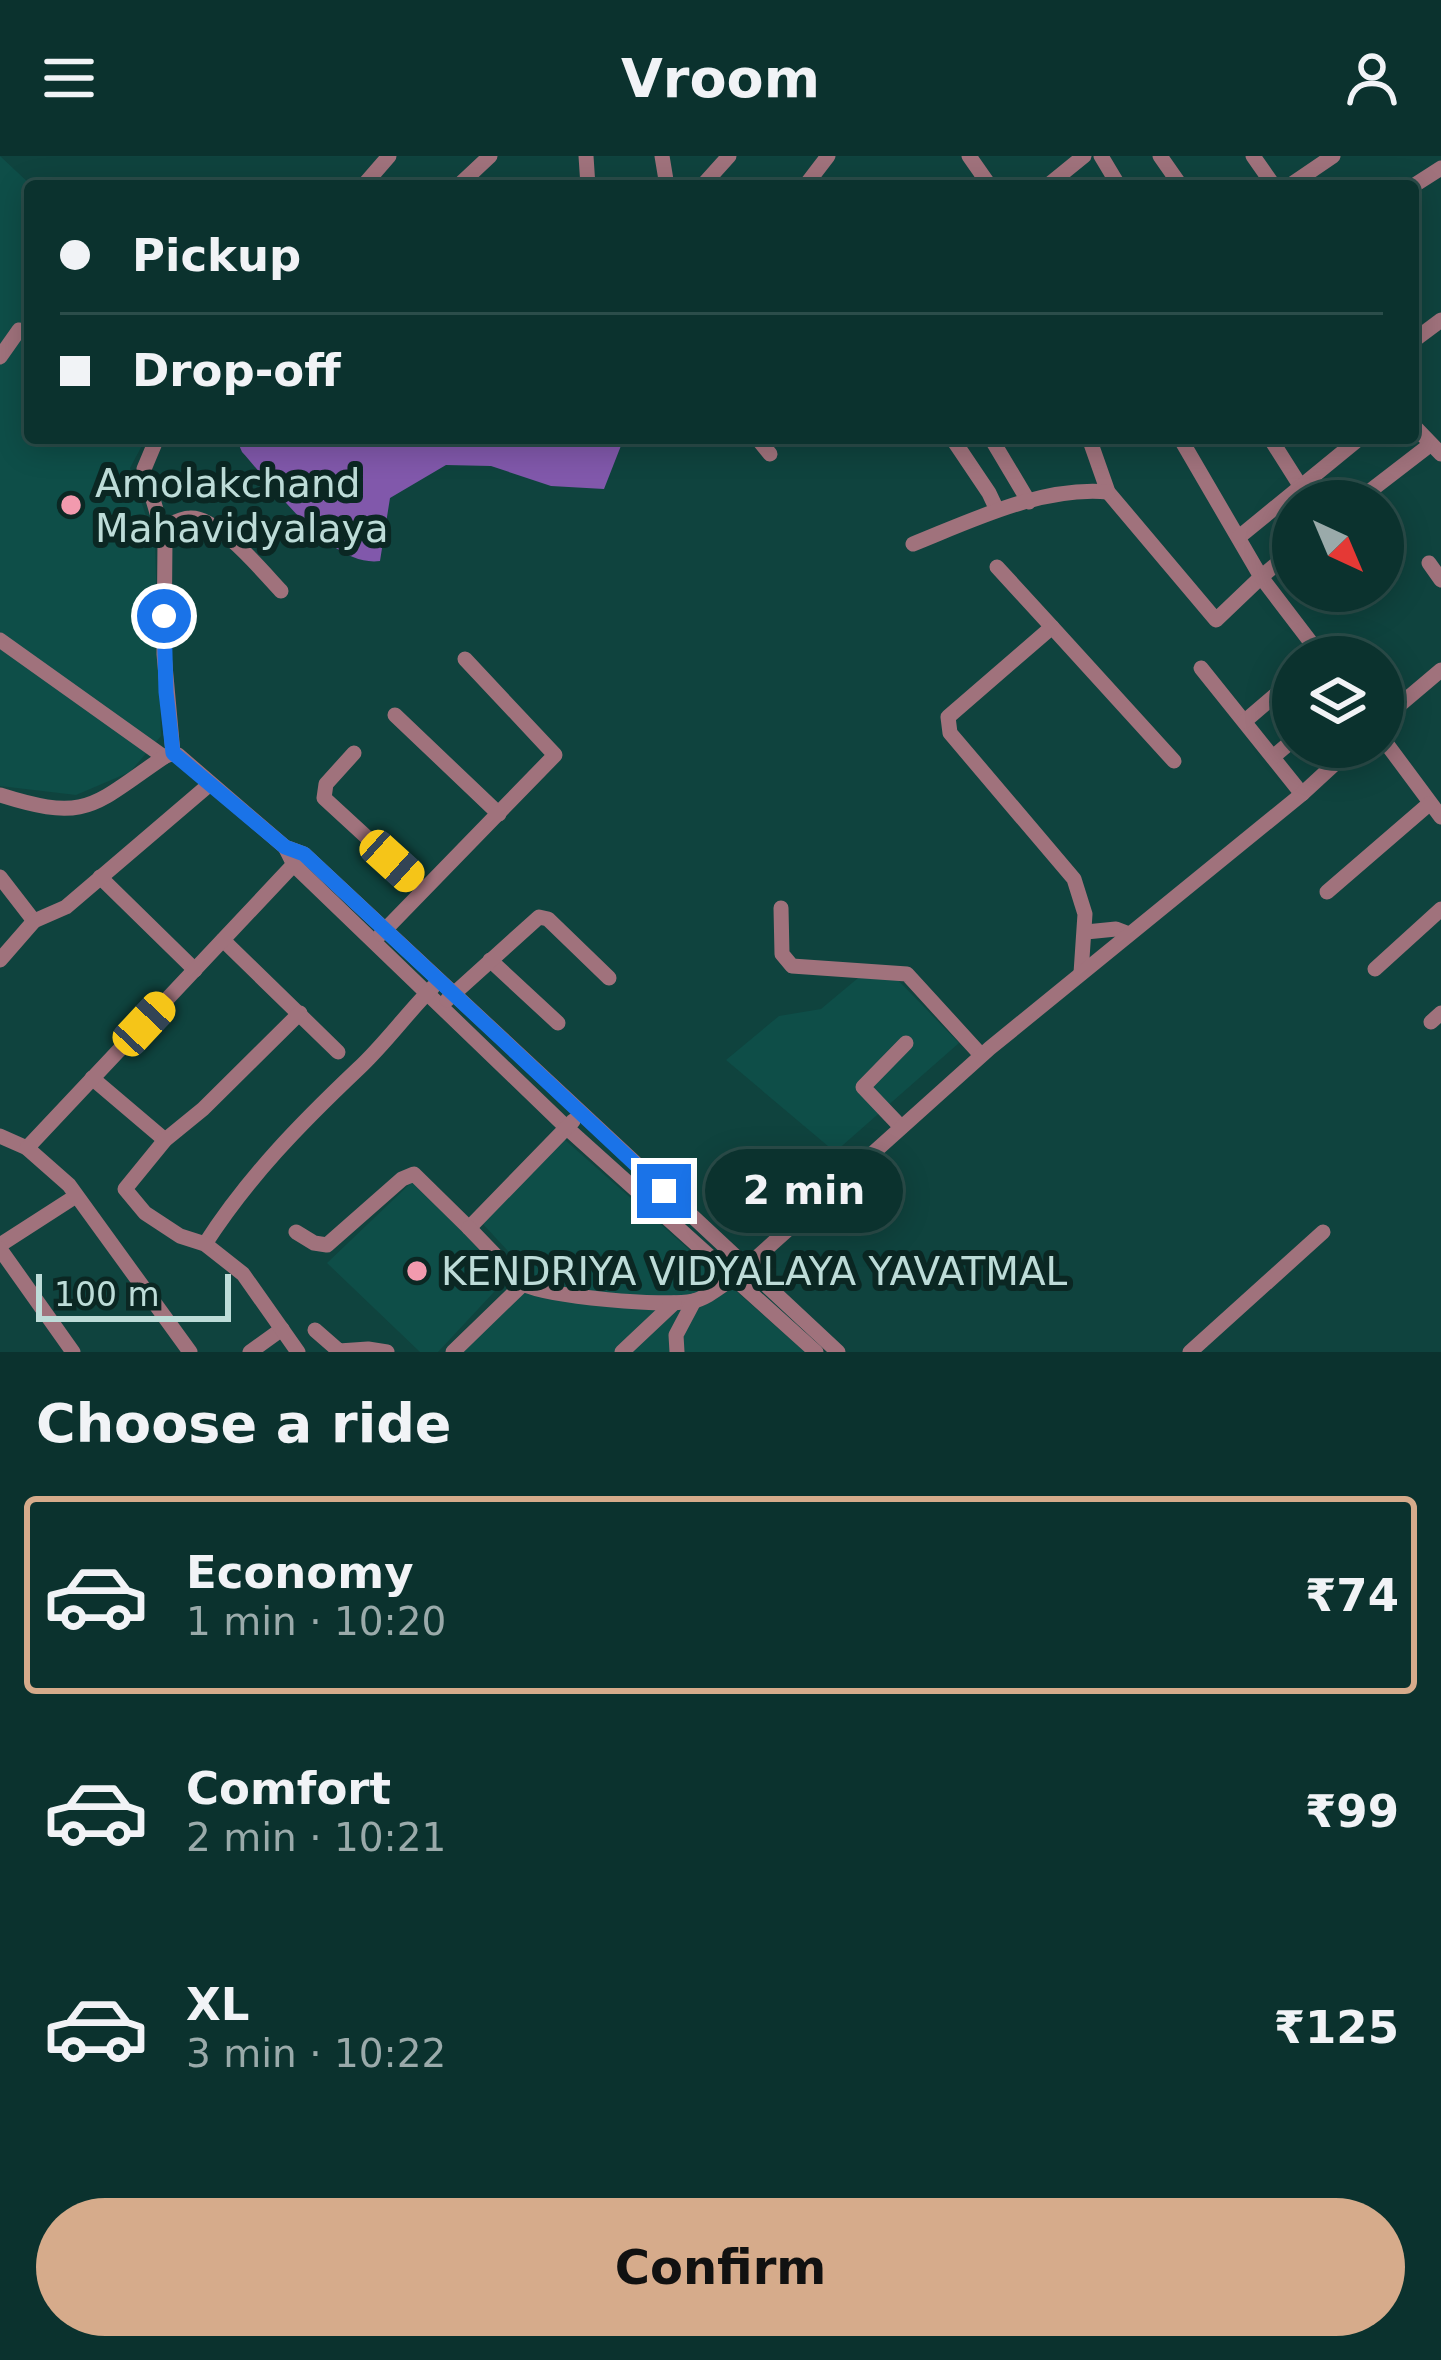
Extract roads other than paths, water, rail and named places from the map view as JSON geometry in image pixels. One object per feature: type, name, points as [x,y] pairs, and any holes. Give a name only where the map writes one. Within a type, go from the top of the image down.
[{"type":"street","points":[[368,180],[389,156]]},
{"type":"street","points":[[464,180],[490,156]]},
{"type":"street","points":[[707,180],[729,156]]},
{"type":"street","points":[[1054,180],[1084,156]]},
{"type":"street","points":[[1298,180],[1333,156]]},
{"type":"street","points":[[0,356],[19,330]]},
{"type":"street","points":[[154,444],[144,469],[163,528],[168,755]]},
{"type":"street","points":[[762,444],[770,454]]},
{"type":"street","points":[[956,444],[997,510]]},
{"type":"street","points":[[994,444],[1029,502]]},
{"type":"street","points":[[1096,444],[1108,492],[1216,620],[1272,568]]},
{"type":"street","points":[[1184,444],[1261,577],[1305,636]]},
{"type":"street","points":[[1274,444],[1296,480]]},
{"type":"street","points":[[1309,480],[1353,444]]},
{"type":"street","points":[[1389,480],[1436,449]]},
{"type":"street","points":[[913,544],[997,510],[1082,490],[1108,492]]},
{"type":"street","points":[[1240,537],[1272,510]]},
{"type":"street","points":[[163,528],[198,518],[239,548],[280,591]]},
{"type":"street","points":[[1429,563],[1441,580]]},
{"type":"street","points":[[997,567],[1174,761]]},
{"type":"street","points":[[1052,627],[948,717],[947,727],[1066,867],[1080,895],[1086,932],[1081,973]]},
{"type":"street","points":[[0,640],[210,784],[285,847],[433,987],[441,1007],[838,1352]]},
{"type":"street","points":[[379,936],[556,752],[465,659]]},
{"type":"street","points":[[1201,668],[1272,756]]},
{"type":"street","points":[[1404,702],[1440,673]]},
{"type":"street","points":[[1245,721],[1272,698]]},
{"type":"street","points":[[395,716],[499,814]]},
{"type":"street","points":[[354,753],[326,784],[324,798],[423,890]]},
{"type":"street","points":[[0,795],[56,810],[81,809],[111,796],[168,755]]},
{"type":"street","points":[[1282,768],[1302,794]]},
{"type":"street","points":[[296,1232],[314,1244],[327,1245],[402,1178],[414,1174],[523,1285],[548,1292],[694,1301],[741,1271],[982,1055],[1330,768]]},
{"type":"street","points":[[1327,892],[1435,810],[1404,768]]},
{"type":"street","points":[[0,960],[34,921],[60,911],[210,784]]},
{"type":"street","points":[[27,1148],[299,860]]},
{"type":"street","points":[[0,877],[34,921]]},
{"type":"street","points":[[100,878],[195,970]]},
{"type":"street","points":[[781,908],[782,954],[792,966],[907,974],[982,1055]]},
{"type":"street","points":[[1375,969],[1441,909]]},
{"type":"street","points":[[441,1007],[544,916],[608,978]]},
{"type":"street","points":[[1086,932],[1116,929],[1129,934]]},
{"type":"street","points":[[223,940],[338,1052]]},
{"type":"street","points":[[490,960],[558,1024]]},
{"type":"street","points":[[433,987],[454,993],[573,1121]]},
{"type":"street","points":[[205,1244],[254,1174],[296,1126],[360,1067],[433,987]]},
{"type":"street","points":[[298,1352],[243,1274],[205,1244],[168,1228],[127,1193],[131,1178],[165,1140],[300,1013]]},
{"type":"street","points":[[901,1127],[863,1087],[907,1043]]},
{"type":"street","points":[[92,1078],[165,1140]]},
{"type":"street","points":[[469,1228],[573,1121]]},
{"type":"street","points":[[0,1136],[27,1148],[76,1196],[190,1352]]},
{"type":"street","points":[[73,1352],[0,1247],[76,1196]]},
{"type":"street","points":[[1190,1352],[1323,1232]]},
{"type":"street","points":[[741,1271],[816,1352]]},
{"type":"street","points":[[453,1352],[523,1285]]},
{"type":"street","points":[[677,1352],[676,1335],[694,1301]]},
{"type":"street","points":[[622,1352],[674,1303]]},
{"type":"street","points":[[250,1352],[282,1329]]},
{"type":"street","points":[[315,1330],[339,1352],[387,1352]]},
{"type":"place","name":"Amolakchand Mahavidyalaya","points":[[71,505]]},
{"type":"place","name":"KENDRIYA VIDYALAYA YAVATMAL","points":[[417,1271]]}]
